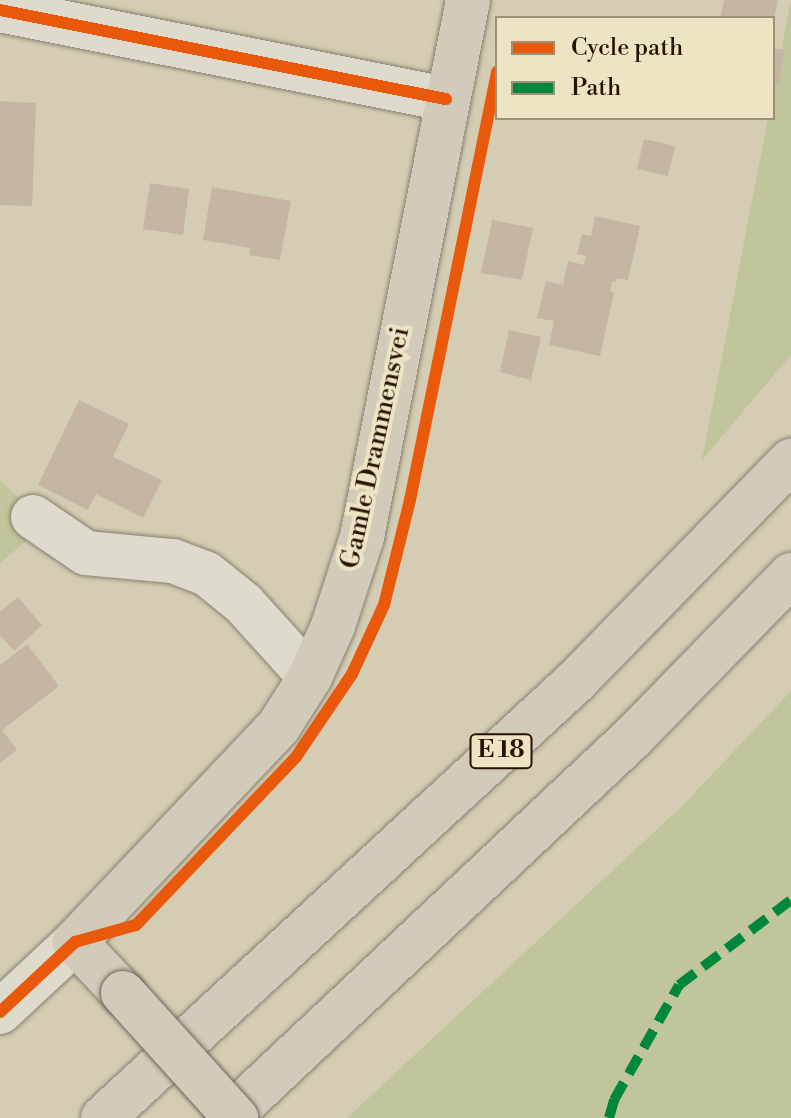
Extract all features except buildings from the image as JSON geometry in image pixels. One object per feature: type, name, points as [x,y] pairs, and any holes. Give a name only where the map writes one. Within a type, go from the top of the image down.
[{"type":"main road","name":"Gamle Drammensvei","points":[[75,942],[279,726],[310,677],[333,626],[362,537],[446,99],[468,0]]},
{"type":"main road","name":"E 18","points":[[103,1118],[576,681],[791,461]]},
{"type":"main road","points":[[228,1118],[632,738],[791,575]]},
{"type":"main road","points":[[75,942],[236,1118]]},
{"type":"street","points":[[0,10],[91,15],[446,99]]},
{"type":"street","points":[[33,517],[86,553],[173,561],[207,574],[244,604],[310,677]]},
{"type":"street","name":"Gamle Drammensvei","points":[[0,1012],[75,942]]},
{"type":"green space","points":[[791,0],[791,355],[702,460],[768,120],[775,120],[775,80]]},
{"type":"green space","points":[[0,481],[48,523],[0,563]]},
{"type":"green space","points":[[791,691],[791,1118],[347,1118],[682,806]]},
{"type":"marked path","points":[[609,1118],[614,1100],[679,985],[791,900]]},
{"type":"cycle path","points":[[0,10],[446,99]]},
{"type":"cycle path","points":[[0,1012],[75,942],[136,925],[296,757],[352,674],[384,605],[410,500],[495,82]]}]
